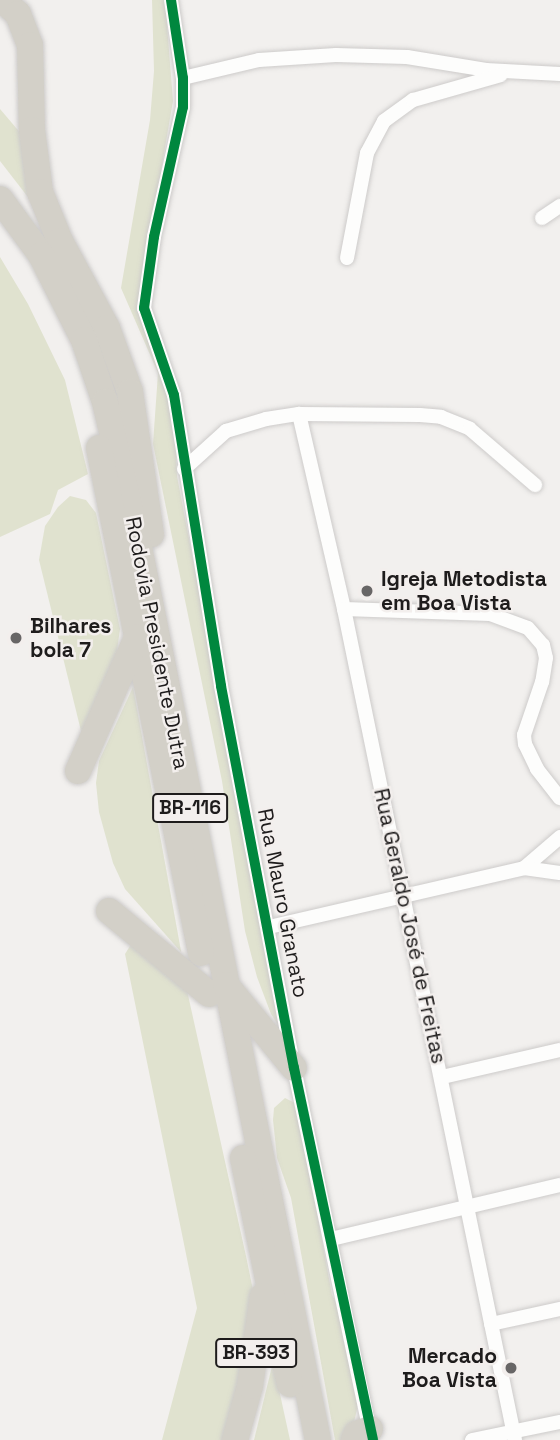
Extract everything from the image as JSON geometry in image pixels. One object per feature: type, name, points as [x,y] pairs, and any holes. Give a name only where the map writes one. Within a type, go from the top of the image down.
[{"type":"highway","points":[[2,0],[18,14],[30,45],[32,130],[40,192],[60,241],[107,328],[130,392],[141,449],[179,751]]},
{"type":"highway","name":"Rodovia Presidente Dutra","points":[[0,199],[41,255],[97,373],[139,547],[179,751],[264,1263],[302,1440]]},
{"type":"highway","name":"Rodovia Presidente Dutra","points":[[0,228],[37,282],[77,369],[96,436],[137,637],[318,1440]]},
{"type":"highway","points":[[78,771],[137,637]]},
{"type":"highway","points":[[109,911],[217,989],[294,1068]]},
{"type":"highway","name":"BR-393","points":[[234,1440],[250,1386],[262,1315],[264,1263]]},
{"type":"street","name":"Rua Mauro Granato","points":[[171,0],[183,78],[182,112],[143,300],[168,370],[179,422],[184,469],[221,686],[294,1068],[331,1239],[365,1437]]},
{"type":"street","points":[[183,78],[249,61],[336,55],[407,57],[512,72],[560,74]]},
{"type":"street","points":[[346,258],[367,153],[384,121],[413,100],[512,72]]},
{"type":"street","points":[[542,218],[560,206]]},
{"type":"street","points":[[184,469],[226,431],[299,414],[441,417],[470,429],[535,485]]},
{"type":"street","name":"Rua Geraldo José de Freitas","points":[[299,414],[344,609],[401,899],[442,1076],[465,1205],[514,1435]]},
{"type":"street","points":[[344,609],[490,614],[528,628],[542,645],[546,658],[542,682],[524,735],[525,744],[537,769],[560,798]]},
{"type":"street","points":[[524,868],[560,837]]},
{"type":"street","points":[[269,927],[401,899],[524,868],[560,873]]},
{"type":"street","points":[[442,1076],[560,1050]]},
{"type":"street","points":[[331,1239],[465,1205],[560,1185]]},
{"type":"street","points":[[491,1324],[560,1309]]},
{"type":"street","points":[[472,1440],[514,1435],[560,1422]]},
{"type":"green space","points":[[152,0],[165,0],[173,101],[140,293],[174,412],[177,476],[283,1032],[271,1014],[257,977],[245,931],[222,781],[153,444],[158,373],[121,288],[150,120],[154,71]]},
{"type":"green space","points":[[0,109],[23,136],[31,201],[0,161]]},
{"type":"green space","points":[[0,257],[28,304],[65,380],[88,474],[58,490],[50,514],[0,537]]},
{"type":"green space","points":[[70,496],[86,500],[96,513],[120,629],[117,651],[82,735],[39,560],[45,526],[58,507]]},
{"type":"green space","points":[[133,687],[181,952],[125,889],[113,863],[99,812],[96,783],[99,761]]},
{"type":"green space","points":[[130,946],[135,946],[185,986],[253,1290],[228,1440],[162,1440],[197,1308],[125,954]]},
{"type":"green space","points":[[285,1098],[297,1104],[332,1295],[340,1310],[358,1405],[350,1440],[335,1440],[291,1198],[277,1158],[274,1108]]},
{"type":"green space","points":[[273,1362],[290,1440],[254,1440]]},
{"type":"cycle path","points":[[171,0],[183,78],[183,107],[154,237],[144,308],[174,395],[221,686],[294,1068],[373,1440]]},
{"type":"place","name":"Igreja Metodista em Boa Vista","points":[[367,591]]},
{"type":"place","name":"Bilhares bola 7","points":[[16,638]]},
{"type":"place","name":"Mercado Boa Vista","points":[[511,1368]]}]
